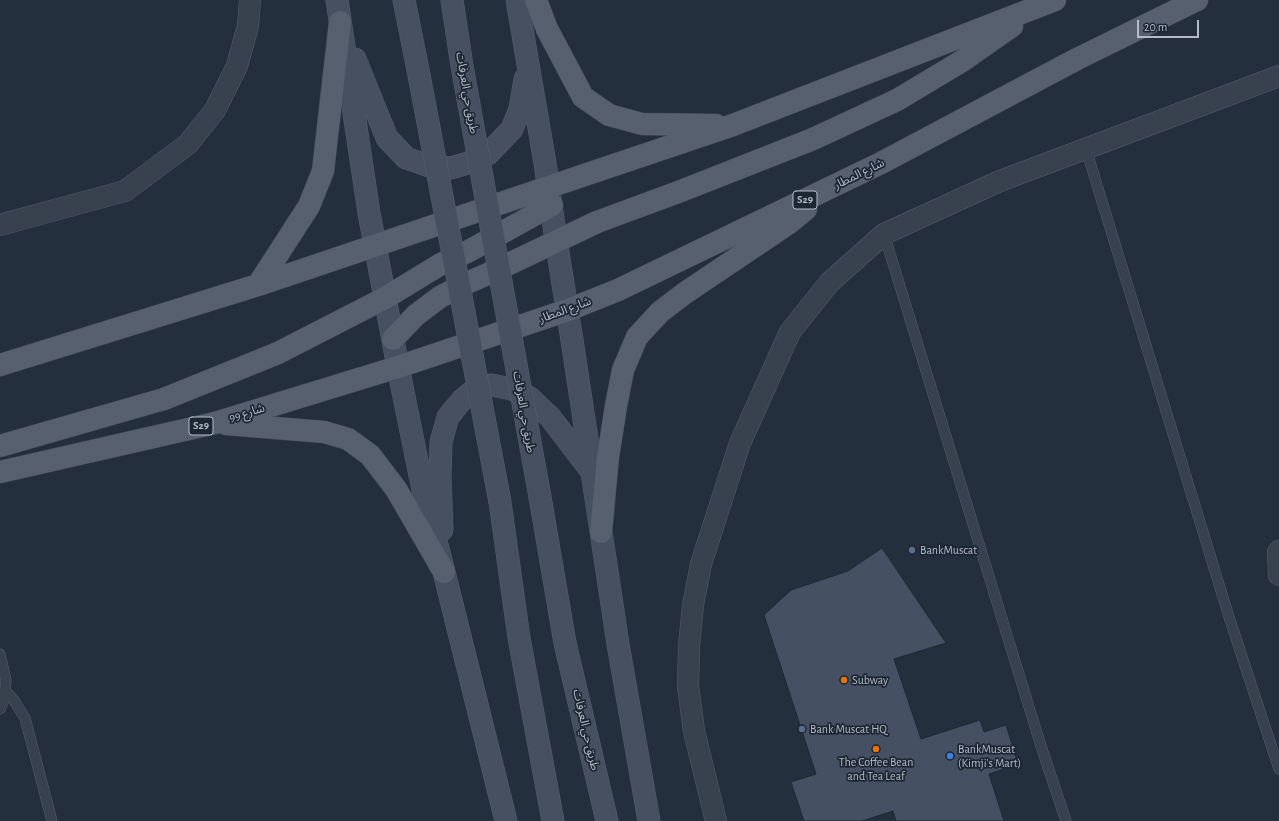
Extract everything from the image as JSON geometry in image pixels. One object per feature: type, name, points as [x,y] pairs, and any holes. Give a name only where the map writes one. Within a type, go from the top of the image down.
[{"type":"main road","points":[[337,0],[375,246],[424,496],[506,821]]},
{"type":"main road","points":[[404,0],[500,502],[519,638],[553,821]]},
{"type":"main road","name":"طريق حي العرفات","points":[[452,0],[462,66],[565,643],[607,821]]},
{"type":"main road","points":[[517,0],[551,196],[556,240],[568,310],[618,644],[649,821]]},
{"type":"main road","points":[[536,0],[547,29],[583,97],[609,115],[642,124],[733,125]]},
{"type":"main road","name":"شارع المطار","points":[[398,367],[568,310],[618,290],[881,163],[1076,59],[1197,0]]},
{"type":"main road","points":[[0,365],[258,285],[375,246],[551,196],[1049,3]]},
{"type":"main road","points":[[393,339],[416,315],[440,297],[466,282],[490,273],[556,240],[603,219],[681,191],[813,139],[897,100],[962,61],[1049,3]]},
{"type":"main road","points":[[340,22],[387,138],[406,158],[429,166],[451,168],[471,162],[488,154],[502,141],[512,129],[520,109],[528,62]]},
{"type":"main road","points":[[258,285],[309,206],[323,171],[340,22]]},
{"type":"main road","points":[[601,532],[608,457],[616,406],[623,370],[637,337],[660,312],[685,293],[789,223],[832,186]]},
{"type":"main road","points":[[0,446],[164,399],[278,352],[385,298],[441,264],[467,252],[551,196]]},
{"type":"main road","name":"99 شارع","points":[[0,472],[215,423],[398,367]]},
{"type":"main road","points":[[444,572],[440,476],[441,442],[448,417],[462,400],[472,392],[491,386],[512,389],[530,398],[550,417],[592,473]]},
{"type":"main road","points":[[215,423],[324,432],[348,439],[370,455],[396,489],[444,572]]},
{"type":"street","points":[[0,224],[125,191],[188,144],[215,110],[237,66],[248,26],[250,0]]},
{"type":"street","points":[[716,821],[694,731],[688,686],[689,646],[693,605],[701,564],[740,443],[790,332],[830,282],[884,234],[1000,181],[1279,76]]},
{"type":"street","points":[[1279,551],[1279,575]]},
{"type":"lane","points":[[1086,149],[1230,617],[1279,769]]},
{"type":"lane","points":[[884,234],[1041,746],[1066,821]]},
{"type":"lane","points":[[0,654],[6,680],[6,691],[0,709]]},
{"type":"lane","points":[[6,691],[19,708],[26,724],[52,821]]},
{"type":"building","points":[[882,548],[946,643],[894,659],[921,739],[980,720],[984,732],[1006,725],[1018,764],[989,774],[1004,821],[896,821],[893,811],[862,821],[804,821],[791,782],[816,774],[764,615],[791,590],[848,571]]},
{"type":"place","name":"BankMuscat","points":[[912,550]]},
{"type":"place","name":"Subway","points":[[844,680]]},
{"type":"place","name":"Bank Muscat HQ","points":[[802,729]]},
{"type":"place","name":"The Coffee Bean and Tea Leaf","points":[[876,749]]},
{"type":"place","name":"BankMuscat (Kimji's Mart)","points":[[950,756]]}]
